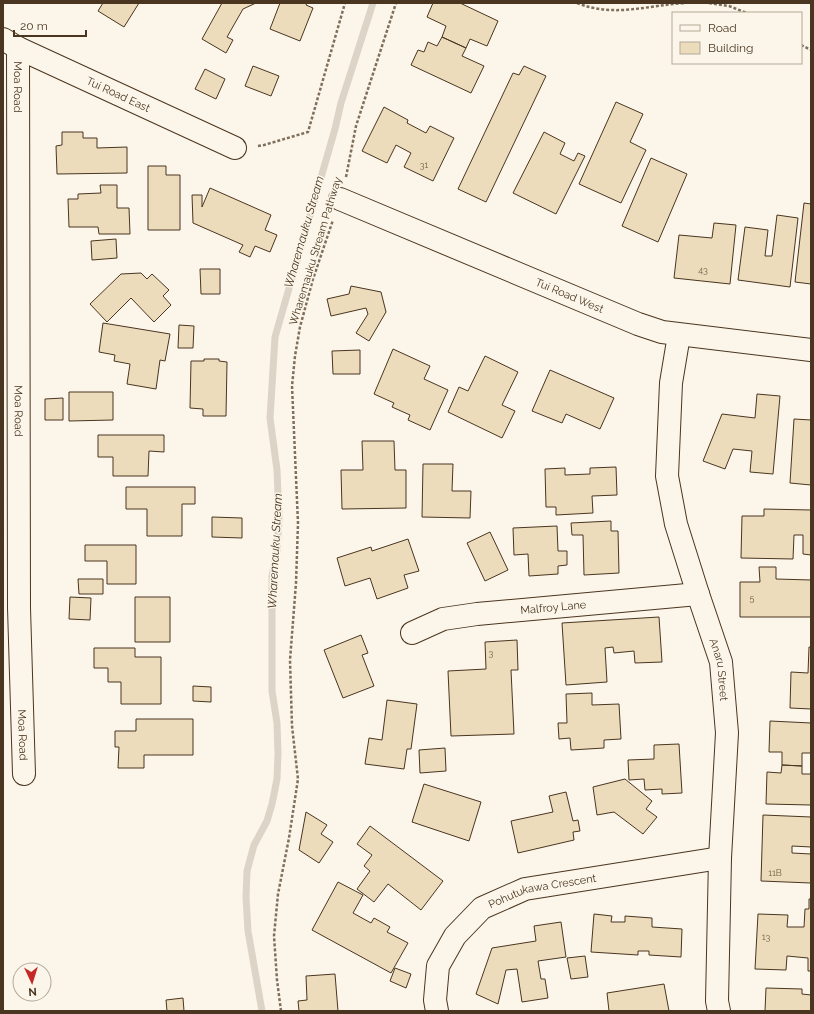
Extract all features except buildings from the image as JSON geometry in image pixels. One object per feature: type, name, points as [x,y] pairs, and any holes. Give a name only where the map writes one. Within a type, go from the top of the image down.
[{"type":"street","name":"Tui Road East","points":[[10,43],[235,148]]},
{"type":"street","name":"Moa Road","points":[[10,43],[11,607],[24,774]]},
{"type":"street","name":"Tui Road West","points":[[340,199],[638,324],[662,332],[811,350]]},
{"type":"street","name":"Anaru Street","points":[[679,334],[671,383],[667,476],[676,524],[721,662],[727,733],[720,858],[717,1001],[719,1011]]},
{"type":"street","name":"Malfroy Lane","points":[[412,633],[443,619],[477,614],[698,594]]},
{"type":"street","name":"Pohutukawa Crescent","points":[[437,1011],[435,1000],[438,966],[454,936],[482,908],[524,889],[720,858]]},
{"type":"path","points":[[235,148],[264,145],[308,132],[345,3]]},
{"type":"path","name":"Wharemauku Stream Pathway","points":[[281,1011],[274,936],[278,894],[289,838],[298,779],[292,726],[290,660],[296,583],[298,523],[292,386],[295,356],[300,327],[313,280],[344,184],[356,126],[396,3]]},
{"type":"path","points":[[577,3],[588,8],[605,11],[630,10],[686,3]]},
{"type":"path","points":[[709,3],[729,6],[744,12]]},
{"type":"path","points":[[802,46],[811,50]]},
{"type":"waterway","name":"Wharemauku Stream","points":[[262,1011],[248,931],[246,897],[247,871],[254,845],[267,821],[277,779],[277,723],[272,691],[272,576],[277,551],[279,518],[277,470],[270,418],[275,337],[335,129],[341,103],[373,3]]}]
